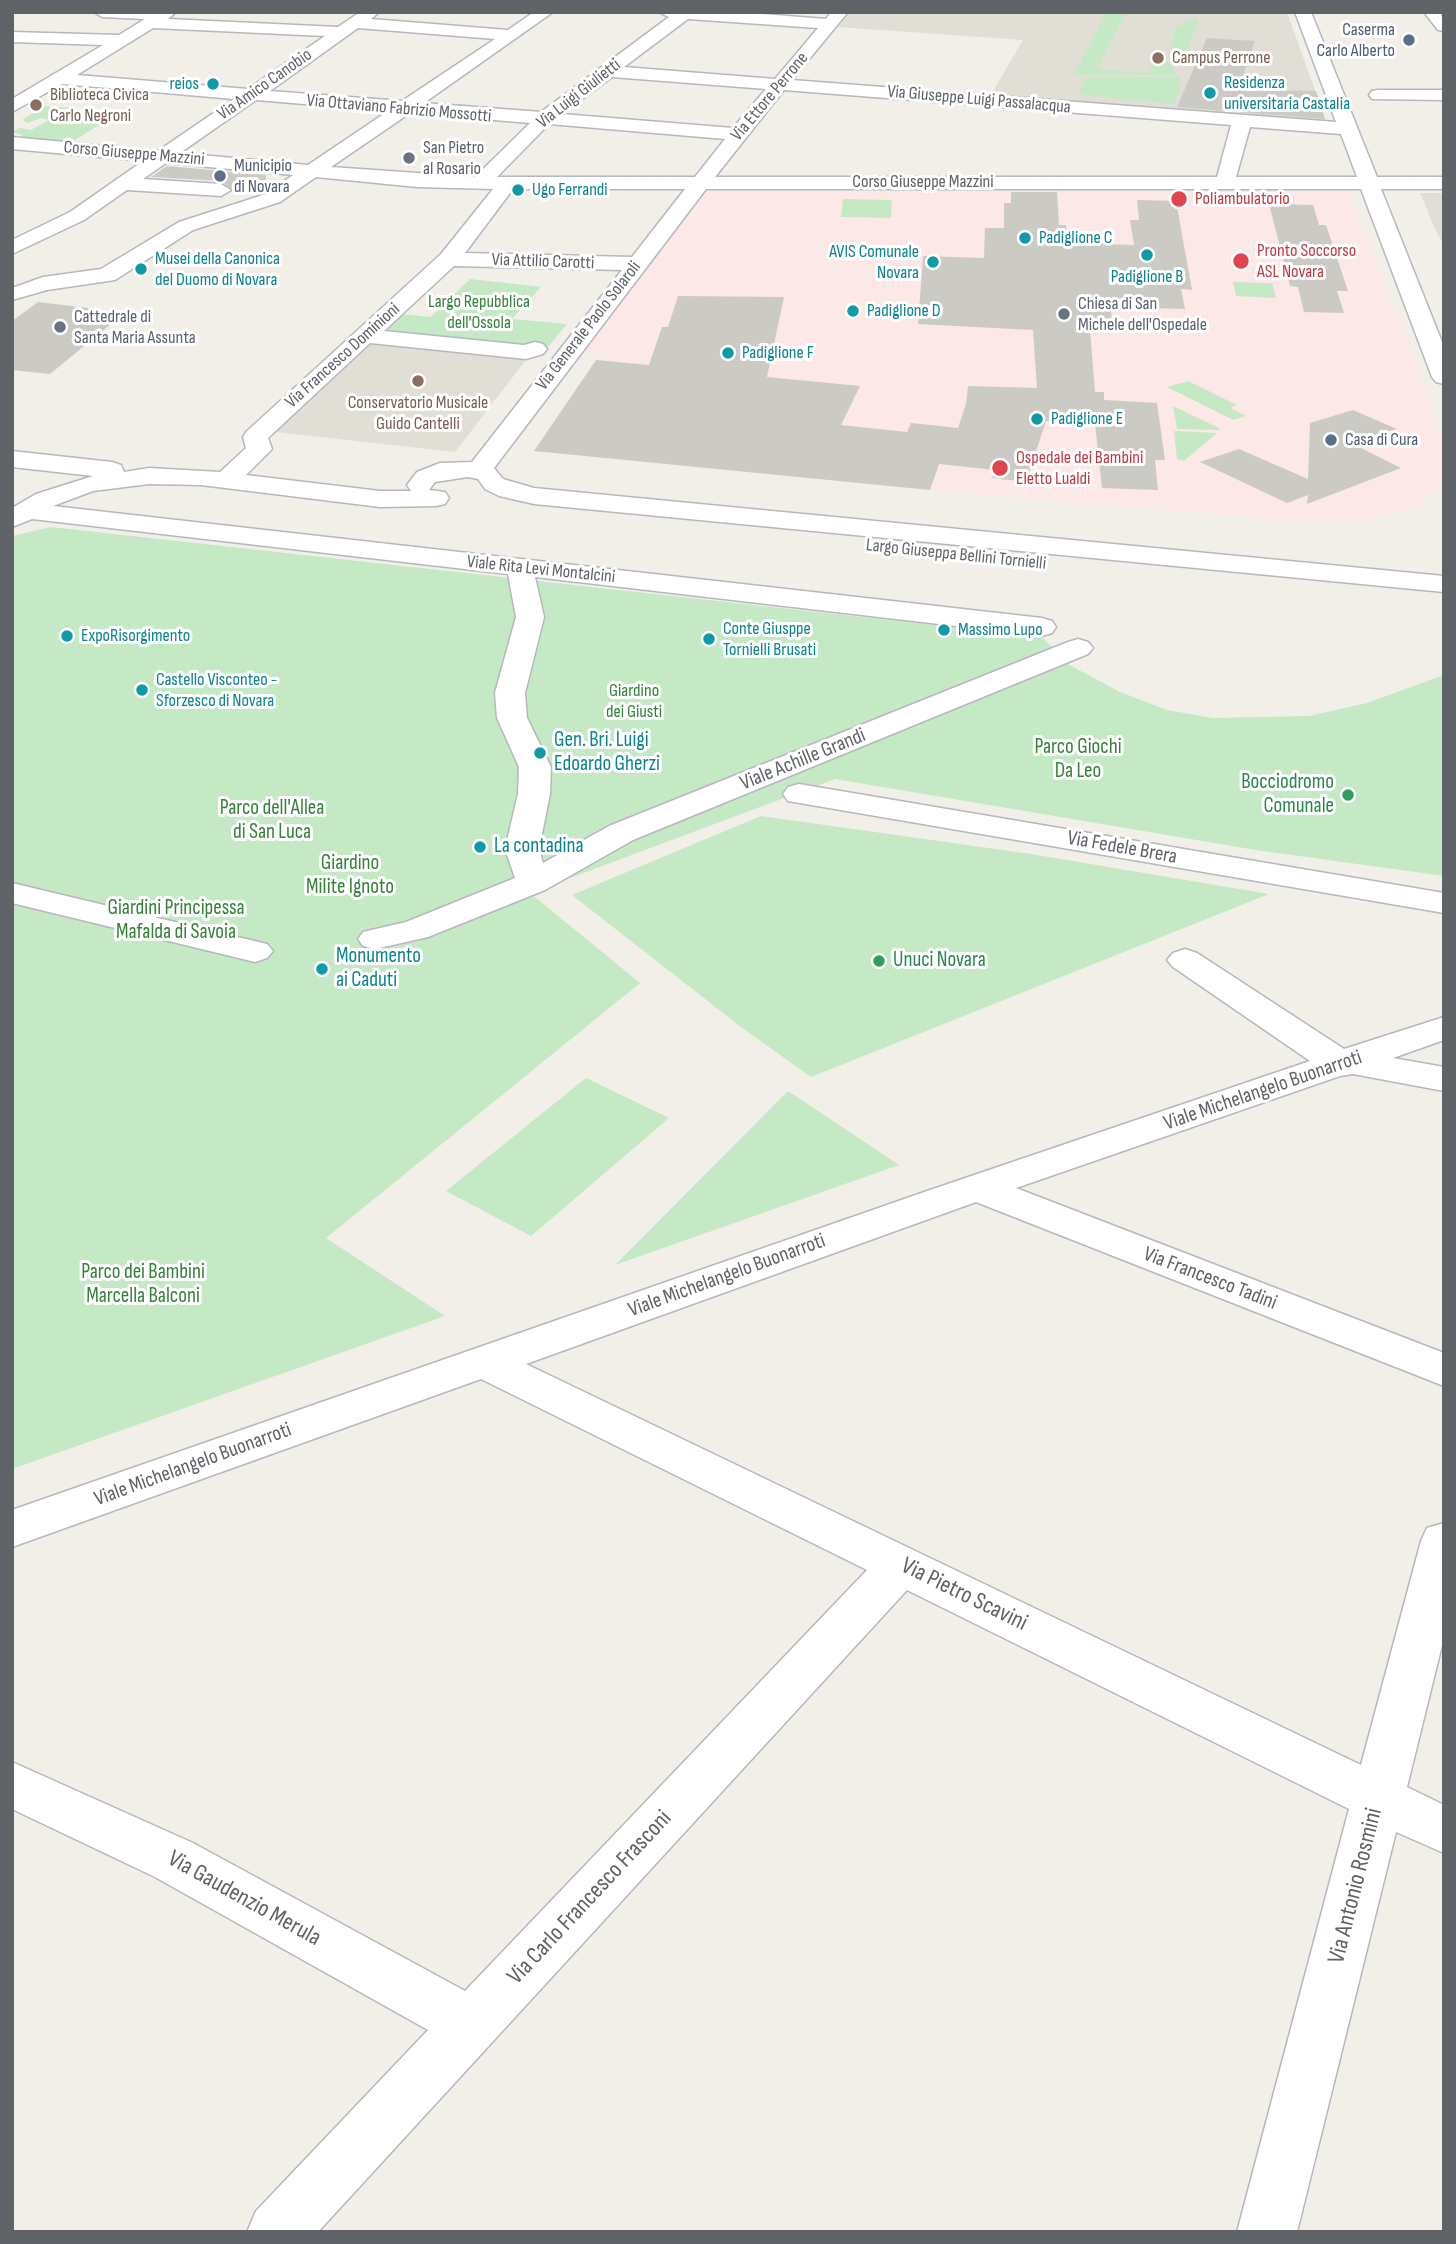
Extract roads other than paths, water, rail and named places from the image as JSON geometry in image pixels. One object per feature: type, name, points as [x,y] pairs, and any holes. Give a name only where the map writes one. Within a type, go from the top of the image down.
[{"type":"street","points":[[102,12],[347,28],[511,35]]},
{"type":"street","name":"Via Amico Canobio","points":[[12,248],[77,216],[371,12]]},
{"type":"street","points":[[15,294],[43,284],[114,272],[186,226],[273,198],[545,12]]},
{"type":"street","points":[[1303,12],[1444,377]]},
{"type":"street","points":[[1432,12],[1444,26]]},
{"type":"street","points":[[679,13],[835,18]]},
{"type":"street","name":"Via Luigi Giulietti","points":[[478,183],[543,120],[679,13]]},
{"type":"street","points":[[12,107],[89,63],[160,17]]},
{"type":"street","name":"Via Ettore Perrone","points":[[701,182],[835,18]]},
{"type":"street","points":[[12,37],[122,40]]},
{"type":"street","points":[[51,60],[89,63]]},
{"type":"street","name":"Via Giuseppe Luigi Passalacqua","points":[[608,71],[1350,129]]},
{"type":"street","name":"Via Ottaviano Fabrizio Mossotti","points":[[60,79],[399,110],[738,134]]},
{"type":"street","points":[[1378,95],[1444,95]]},
{"type":"street","points":[[1225,183],[1242,121]]},
{"type":"street","name":"Corso Giuseppe Mazzini","points":[[12,144],[417,181],[507,184],[1444,183]]},
{"type":"street","name":"Via Generale Paolo Solaroli","points":[[486,477],[567,355],[701,182]]},
{"type":"street","points":[[124,184],[221,190]]},
{"type":"street","name":"Via Francesco Dominioni","points":[[235,472],[259,449],[255,436],[449,259],[507,184]]},
{"type":"street","name":"Via Attilio Carotti","points":[[449,259],[637,264]]},
{"type":"street","points":[[366,336],[531,352]]},
{"type":"street","points":[[12,459],[149,476]]},
{"type":"street","name":"Largo Giuseppa Bellini Tornielli","points":[[440,471],[486,477],[508,491],[534,496],[1430,593],[520,510],[446,496],[426,477],[440,471]]},
{"type":"street","points":[[12,519],[45,500],[88,484],[149,476],[235,472],[365,496],[487,493],[486,477]]},
{"type":"street","name":"Viale Rita Levi Montalcini","points":[[41,513],[1042,627]]},
{"type":"street","points":[[515,565],[521,577],[530,617],[510,693],[512,718],[535,767],[534,794],[523,849],[533,883]]},
{"type":"street","name":"Viale Achille Grandi","points":[[375,939],[416,930],[533,883],[621,833],[1078,648]]},
{"type":"street","name":"Via Fedele Brera","points":[[799,793],[1444,903]]},
{"type":"street","points":[[12,893],[255,951]]},
{"type":"street","points":[[1185,960],[1346,1063],[1444,1079]]},
{"type":"street","name":"Viale Michelangelo Buonarroti","points":[[12,1529],[977,1188],[1444,1028]]},
{"type":"street","name":"Via Francesco Tadini","points":[[977,1188],[1444,1370]]},
{"type":"street","name":"Via Pietro Scavini","points":[[484,1362],[1444,1830]]},
{"type":"street","name":"Via Antonio Rosmini","points":[[1267,2232],[1444,1541]]},
{"type":"street","name":"Via Carlo Francesco Frasconi","points":[[277,2232],[902,1564]]},
{"type":"street","name":"Via Gaudenzio Merula","points":[[12,1784],[174,1860],[472,2024]]},
{"type":"place","name":"Caserma Carlo Alberto","points":[[1409,40]]},
{"type":"place","name":"Campus Perrone","points":[[1158,58]]},
{"type":"place","name":"reios","points":[[213,84]]},
{"type":"place","name":"Residenza universitaria Castalia","points":[[1210,93]]},
{"type":"place","name":"Biblioteca Civica Carlo Negroni","points":[[36,105]]},
{"type":"place","name":"San Pietro al Rosario","points":[[409,158]]},
{"type":"place","name":"Municipio di Novara","points":[[220,176]]},
{"type":"place","name":"Ugo Ferrandi","points":[[518,190]]},
{"type":"place","name":"Poliambulatorio","points":[[1179,199]]},
{"type":"place","name":"Padiglione C","points":[[1025,238]]},
{"type":"place","name":"Padiglione B","points":[[1147,255]]},
{"type":"place","name":"Pronto Soccorso ASL Novara","points":[[1241,261]]},
{"type":"place","name":"AVIS Comunale Novara","points":[[933,262]]},
{"type":"place","name":"Musei della Canonica del Duomo di Novara","points":[[141,269]]},
{"type":"place","name":"Padiglione D","points":[[853,311]]},
{"type":"place","name":"Chiesa di San Michele dell'Ospedale","points":[[1064,314]]},
{"type":"place","name":"Cattedrale di Santa Maria Assunta","points":[[60,327]]},
{"type":"place","name":"Padiglione F","points":[[728,353]]},
{"type":"place","name":"Conservatorio Musicale Guido Cantelli","points":[[418,381]]},
{"type":"place","name":"Padiglione E","points":[[1037,419]]},
{"type":"place","name":"Casa di Cura","points":[[1331,440]]},
{"type":"place","name":"Ospedale dei Bambini Eletto Lualdi","points":[[1000,468]]},
{"type":"place","name":"Massimo Lupo","points":[[944,630]]},
{"type":"place","name":"ExpoRisorgimento","points":[[67,636]]},
{"type":"place","name":"Conte Giusppe Tornielli Brusati","points":[[709,639]]},
{"type":"place","name":"Castello Visconteo - Sforzesco di Novara","points":[[142,690]]},
{"type":"place","name":"Gen. Bri. Luigi Edoardo Gherzi","points":[[540,753]]},
{"type":"place","name":"Bocciodromo Comunale","points":[[1348,795]]},
{"type":"place","name":"La contadina","points":[[480,847]]},
{"type":"place","name":"Unuci Novara","points":[[879,961]]},
{"type":"place","name":"Monumento ai Caduti","points":[[322,969]]},
{"type":"park label","name":"Largo Repubblica dell'Ossola","points":[[479,312]]},
{"type":"park label","name":"Giardino dei Giusti","points":[[634,701]]},
{"type":"park label","name":"Parco Giochi Da Leo","points":[[1078,760]]},
{"type":"park label","name":"Parco dell'Allea di San Luca","points":[[272,821]]},
{"type":"park label","name":"Giardino Milite Ignoto","points":[[350,876]]},
{"type":"park label","name":"Giardini Principessa Mafalda di Savoia","points":[[176,921]]},
{"type":"park label","name":"Parco dei Bambini Marcella Balconi","points":[[143,1285]]}]
